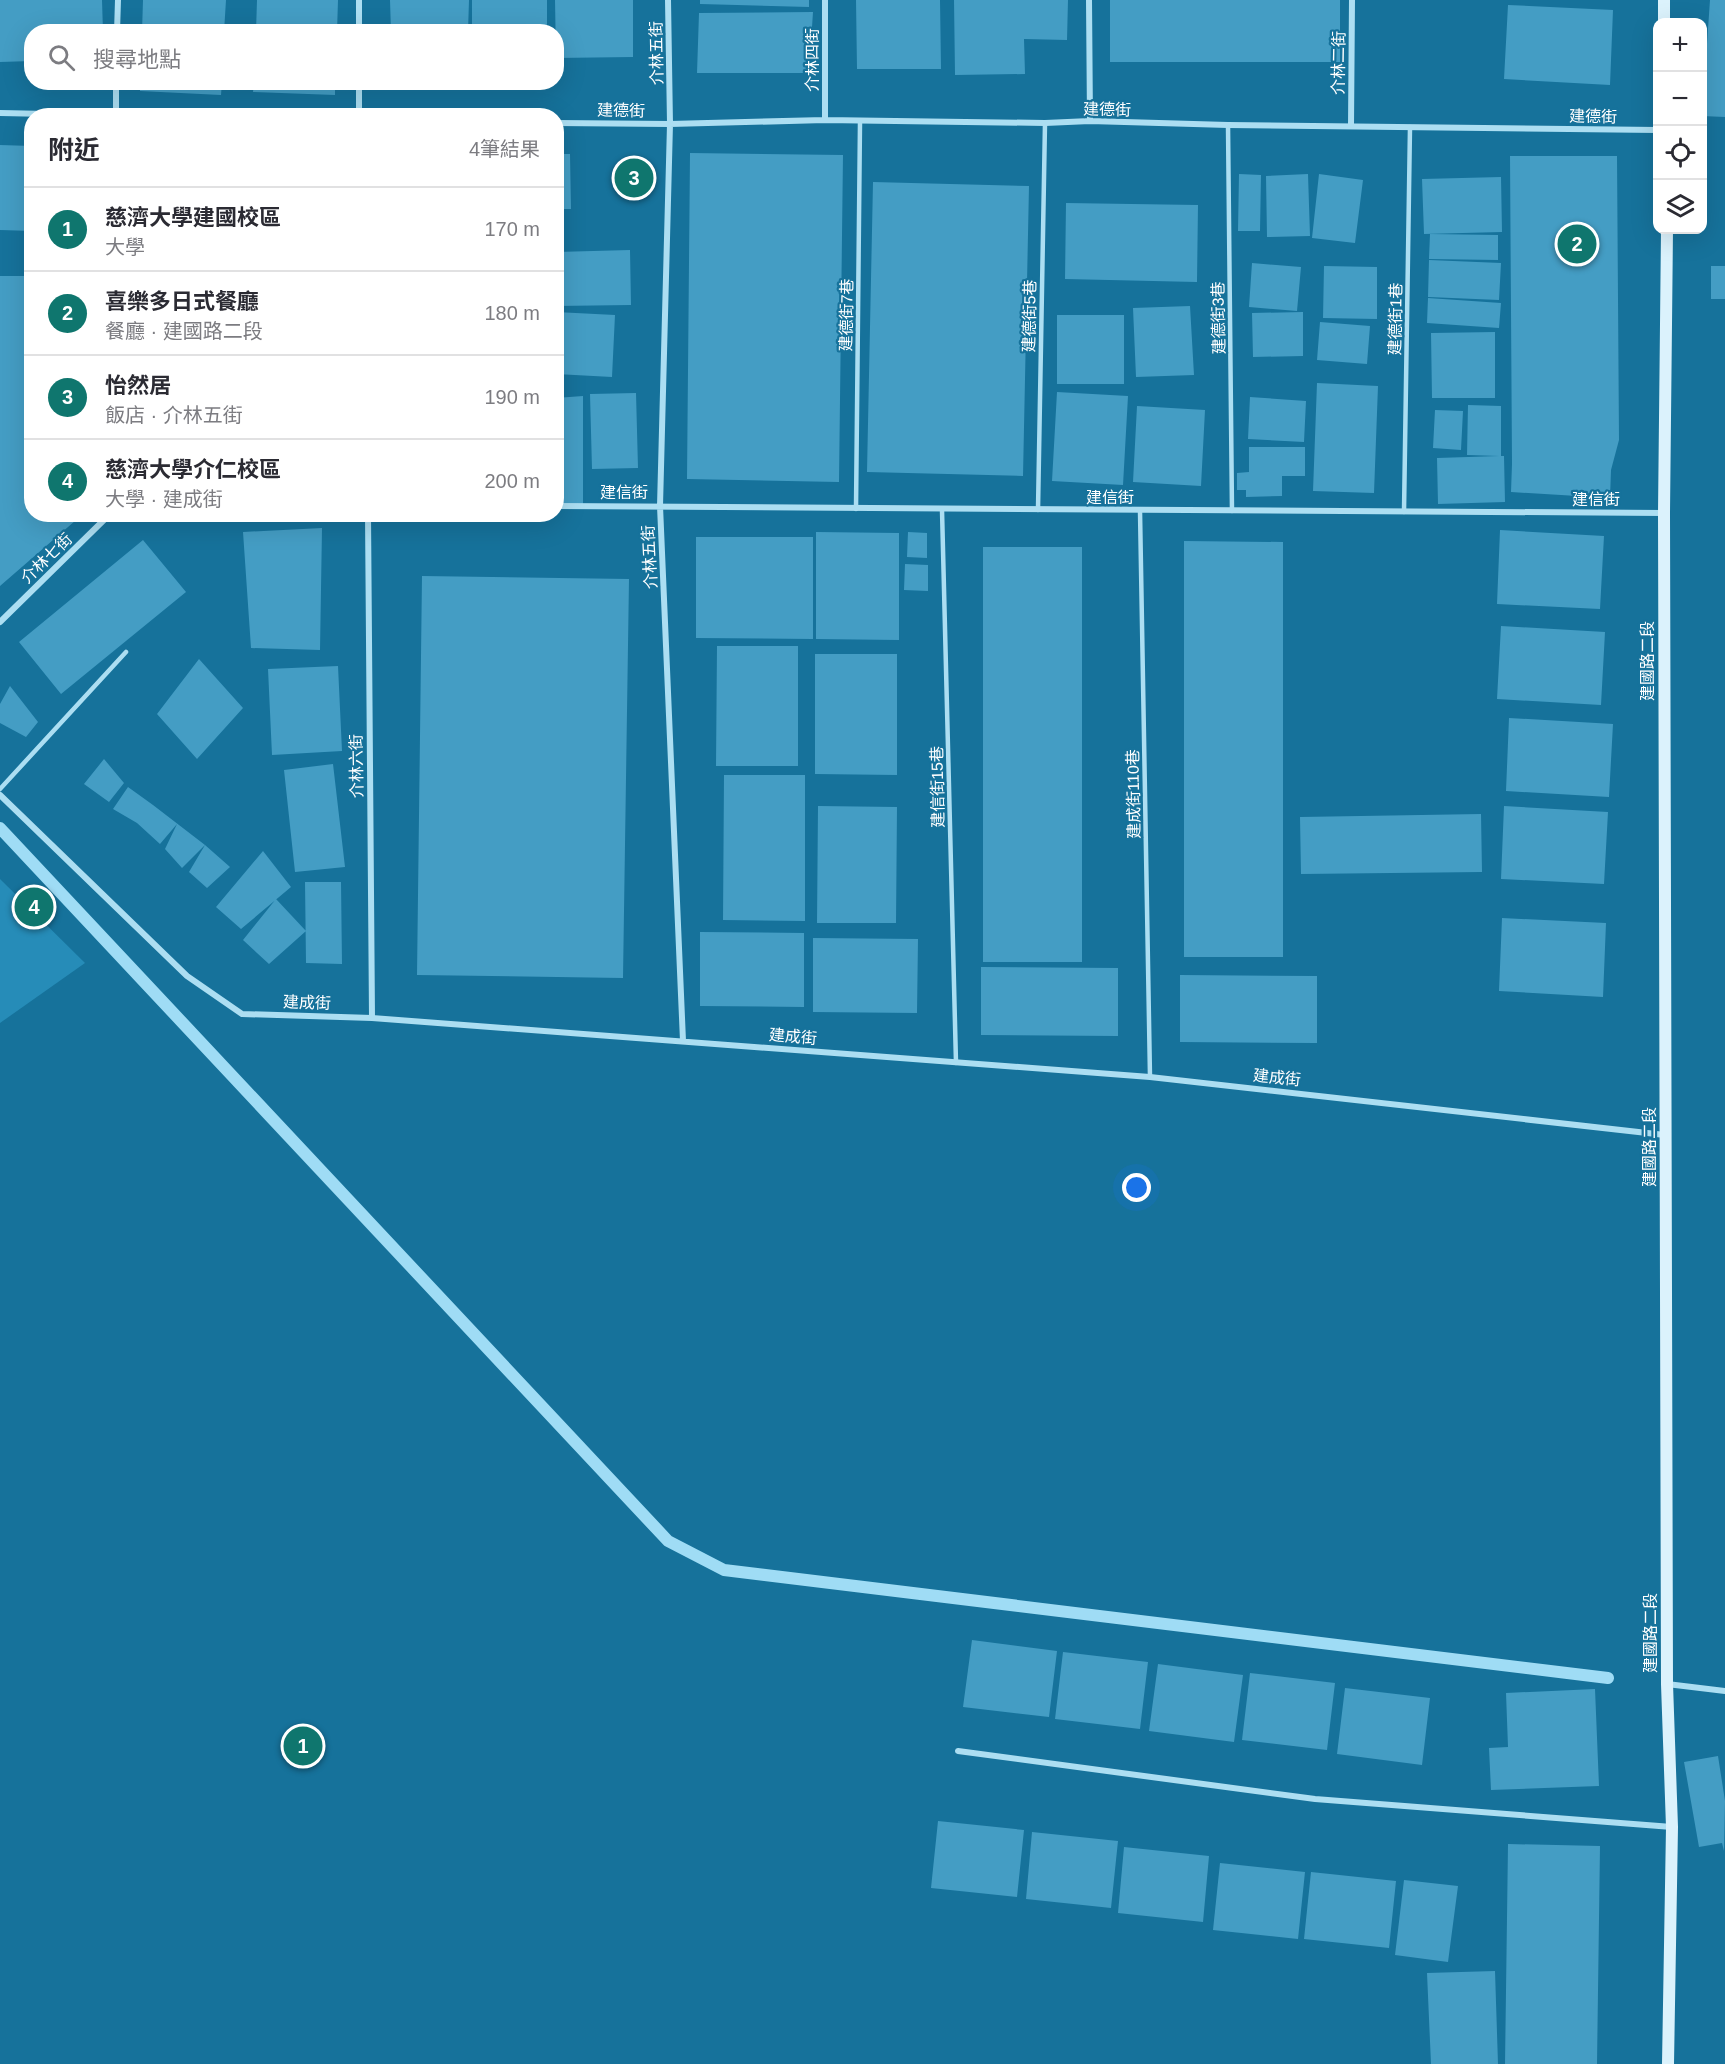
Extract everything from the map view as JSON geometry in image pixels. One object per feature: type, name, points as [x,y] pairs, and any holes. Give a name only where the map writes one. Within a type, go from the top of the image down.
[{"type":"street","points":[[117,24],[118,0]]},
{"type":"street","points":[[359,0],[359,24]]},
{"type":"street","name":"介林五街","points":[[668,0],[670,124],[660,506],[683,1041]]},
{"type":"street","name":"介林四街","points":[[825,0],[825,120]]},
{"type":"street","points":[[1089,0],[1090,121]]},
{"type":"street","name":"介林二街","points":[[1351,126],[1352,0]]},
{"type":"street","points":[[1664,0],[1664,18]]},
{"type":"street","points":[[116,90],[116,108]]},
{"type":"street","points":[[359,90],[359,108]]},
{"type":"street","points":[[0,113],[24,113]]},
{"type":"street","name":"建德街","points":[[564,123],[670,124],[825,120],[1045,123],[1090,121],[1228,126],[1653,130]]},
{"type":"street","name":"建國路二段","points":[[1666,234],[1664,513],[1667,1684],[1672,1827],[1668,2064]]},
{"type":"street","name":"建信街","points":[[564,506],[1664,513]]},
{"type":"street","name":"介林七街","points":[[0,622],[102,522]]},
{"type":"street","name":"介林六街","points":[[368,522],[372,1018]]},
{"type":"street","name":"建成街","points":[[0,795],[187,976],[242,1014],[372,1018],[1150,1077],[1665,1135]]},
{"type":"street","points":[[1667,1684],[1725,1691]]},
{"type":"street","points":[[958,1751],[1315,1798],[1672,1827]]},
{"type":"lane","name":"建德街7巷","points":[[856,509],[860,122]]},
{"type":"lane","name":"建德街5巷","points":[[1038,510],[1045,123]]},
{"type":"lane","name":"建德街3巷","points":[[1228,126],[1232,511]]},
{"type":"lane","name":"建德街1巷","points":[[1404,512],[1410,127]]},
{"type":"lane","name":"建信街15巷","points":[[942,510],[956,1063]]},
{"type":"lane","name":"建成街110巷","points":[[1140,511],[1150,1077]]},
{"type":"lane","points":[[0,789],[126,652]]},
{"type":"shaded area","points":[[0,879],[85,963],[0,1023]]},
{"type":"building","points":[[0,0],[102,0],[103,24],[24,24],[24,61],[0,62]]},
{"type":"building","points":[[143,0],[226,0],[224,24],[142,24]]},
{"type":"building","points":[[257,0],[338,0],[337,24],[256,24]]},
{"type":"building","points":[[390,0],[469,0],[468,24],[391,24]]},
{"type":"building","points":[[472,0],[547,0],[547,24],[472,24]]},
{"type":"building","points":[[555,0],[633,0],[633,57],[564,58],[564,24],[555,24]]},
{"type":"building","points":[[700,0],[809,0],[809,7],[700,4]]},
{"type":"building","points":[[856,0],[940,0],[941,69],[857,69]]},
{"type":"building","points":[[954,0],[1068,0],[1067,40],[1024,39],[1025,74],[955,75]]},
{"type":"building","points":[[1110,0],[1340,0],[1340,62],[1110,62]]},
{"type":"building","points":[[1710,0],[1725,0],[1725,117],[1707,116],[1707,44]]},
{"type":"building","points":[[1508,5],[1613,10],[1610,85],[1504,79]]},
{"type":"building","points":[[813,12],[809,73],[697,73],[699,13]]},
{"type":"building","points":[[140,90],[221,90],[221,95]]},
{"type":"building","points":[[253,90],[335,90],[335,95],[253,92]]},
{"type":"building","points":[[0,145],[24,146],[24,231],[0,230]]},
{"type":"building","points":[[690,153],[843,155],[839,482],[687,479]]},
{"type":"building","points":[[564,154],[570,154],[571,209],[564,209]]},
{"type":"building","points":[[1510,156],[1617,156],[1619,440],[1611,470],[1610,498],[1511,492]]},
{"type":"building","points":[[1239,174],[1261,175],[1260,231],[1238,231]]},
{"type":"building","points":[[1308,174],[1310,236],[1267,237],[1266,176]]},
{"type":"building","points":[[1319,174],[1363,180],[1355,243],[1312,238]]},
{"type":"building","points":[[1501,177],[1502,232],[1424,234],[1422,179]]},
{"type":"building","points":[[873,182],[1029,186],[1023,476],[867,472]]},
{"type":"building","points":[[1066,203],[1198,205],[1197,282],[1065,279]]},
{"type":"building","points":[[1430,234],[1498,235],[1498,260],[1429,259]]},
{"type":"building","points":[[630,250],[631,305],[564,306],[564,252]]},
{"type":"building","points":[[1429,260],[1501,263],[1499,300],[1428,297]]},
{"type":"building","points":[[1252,263],[1301,267],[1297,311],[1249,307]]},
{"type":"building","points":[[1324,266],[1377,267],[1377,319],[1323,318]]},
{"type":"building","points":[[1711,266],[1725,266],[1725,299],[1711,299]]},
{"type":"building","points":[[0,276],[24,276],[24,522],[74,522],[0,586]]},
{"type":"building","points":[[1428,298],[1501,303],[1499,328],[1427,323]]},
{"type":"building","points":[[1190,306],[1194,375],[1136,377],[1133,308]]},
{"type":"building","points":[[564,312],[615,315],[612,377],[564,374]]},
{"type":"building","points":[[1303,312],[1303,356],[1253,357],[1252,313]]},
{"type":"building","points":[[1057,315],[1124,315],[1124,384],[1057,384]]},
{"type":"building","points":[[1320,322],[1370,326],[1367,364],[1317,360]]},
{"type":"building","points":[[1495,332],[1495,398],[1432,398],[1431,333]]},
{"type":"building","points":[[1317,383],[1378,386],[1374,493],[1313,491]]},
{"type":"building","points":[[1057,392],[1128,396],[1123,485],[1052,481]]},
{"type":"building","points":[[636,393],[638,468],[592,469],[590,394]]},
{"type":"building","points":[[583,396],[583,504],[564,504],[564,397]]},
{"type":"building","points":[[1250,397],[1306,401],[1304,442],[1248,439]]},
{"type":"building","points":[[1468,405],[1501,406],[1501,456],[1504,456],[1505,502],[1438,504],[1437,458],[1499,456],[1467,455]]},
{"type":"building","points":[[1137,406],[1205,410],[1201,486],[1133,482]]},
{"type":"building","points":[[1435,410],[1463,411],[1461,450],[1433,448]]},
{"type":"building","points":[[1249,447],[1305,447],[1305,476],[1282,476],[1282,496],[1246,497],[1246,490],[1237,490],[1237,473],[1249,472]]},
{"type":"building","points":[[322,528],[320,650],[251,648],[243,532]]},
{"type":"building","points":[[1500,530],[1604,536],[1600,609],[1497,604]]},
{"type":"building","points":[[816,532],[899,533],[899,640],[816,639]]},
{"type":"building","points":[[908,532],[927,533],[927,558],[907,557]]},
{"type":"building","points":[[696,537],[813,537],[813,639],[696,638]]},
{"type":"building","points":[[143,540],[186,592],[61,694],[19,642]]},
{"type":"building","points":[[1184,541],[1283,542],[1283,957],[1184,957]]},
{"type":"building","points":[[983,547],[1082,547],[1082,962],[983,962]]},
{"type":"building","points":[[905,564],[928,565],[928,591],[904,590]]},
{"type":"building","points":[[422,576],[629,579],[623,978],[417,975]]},
{"type":"building","points":[[1501,626],[1605,632],[1601,705],[1497,699]]},
{"type":"building","points":[[717,646],[798,646],[798,766],[716,766]]},
{"type":"building","points":[[815,654],[897,654],[897,775],[815,774]]},
{"type":"building","points":[[199,659],[243,708],[197,759],[157,714]]},
{"type":"building","points":[[338,666],[342,751],[272,755],[268,669]]},
{"type":"building","points":[[10,686],[38,722],[26,737],[0,723],[0,704]]},
{"type":"building","points":[[1509,718],[1613,724],[1609,797],[1506,791]]},
{"type":"building","points":[[104,759],[124,783],[109,802],[84,784]]},
{"type":"building","points":[[333,764],[345,867],[295,872],[284,770]]},
{"type":"building","points":[[724,775],[805,775],[805,921],[723,920]]},
{"type":"building","points":[[128,787],[205,845],[182,868],[165,849],[177,824],[160,844],[137,823],[113,809]]},
{"type":"building","points":[[818,806],[897,807],[896,923],[817,923]]},
{"type":"building","points":[[1504,806],[1608,812],[1604,884],[1501,879]]},
{"type":"building","points":[[1481,814],[1482,872],[1301,874],[1300,817]]},
{"type":"building","points":[[205,845],[230,867],[207,888],[189,872]]},
{"type":"building","points":[[263,851],[291,887],[241,929],[216,907]]},
{"type":"building","points":[[305,882],[341,882],[342,964],[306,963]]},
{"type":"building","points":[[276,899],[306,931],[269,964],[243,940]]},
{"type":"building","points":[[1502,918],[1606,923],[1603,997],[1499,991]]},
{"type":"building","points":[[700,932],[804,933],[804,1007],[700,1006]]},
{"type":"building","points":[[813,938],[918,939],[917,1013],[813,1012]]},
{"type":"building","points":[[981,967],[1118,968],[1118,1036],[981,1035]]},
{"type":"building","points":[[1180,975],[1317,976],[1317,1043],[1180,1042]]},
{"type":"building","points":[[972,1640],[1057,1651],[1049,1717],[963,1707]]},
{"type":"building","points":[[1063,1652],[1148,1662],[1140,1729],[1055,1719]]},
{"type":"building","points":[[1158,1664],[1243,1675],[1234,1742],[1149,1731]]},
{"type":"building","points":[[1250,1673],[1335,1683],[1327,1750],[1242,1740]]},
{"type":"building","points":[[1345,1688],[1430,1698],[1422,1765],[1337,1754]]},
{"type":"building","points":[[1595,1689],[1599,1786],[1491,1790],[1489,1748],[1508,1747],[1506,1693]]},
{"type":"building","points":[[1718,1756],[1725,1801],[1724,1851],[1722,1843],[1699,1847],[1684,1762]]},
{"type":"building","points":[[938,1821],[1024,1830],[1017,1897],[931,1888]]},
{"type":"building","points":[[1032,1832],[1118,1841],[1111,1908],[1026,1899]]},
{"type":"building","points":[[1508,1844],[1600,1846],[1597,2064],[1505,2064]]},
{"type":"building","points":[[1124,1847],[1209,1856],[1203,1922],[1118,1913]]},
{"type":"building","points":[[1220,1863],[1305,1872],[1298,1939],[1213,1930]]},
{"type":"building","points":[[1311,1872],[1396,1881],[1389,1948],[1304,1939]]},
{"type":"building","points":[[1404,1880],[1458,1886],[1448,1962],[1395,1955]]},
{"type":"building","points":[[1495,1971],[1498,2064],[1431,2064],[1427,1973]]},
{"type":"waterway","points":[[0,828],[668,1541],[724,1570],[1608,1678]]},
{"type":"place","name":"怡然居","points":[[634,178]]},
{"type":"place","name":"喜樂多日式餐廳","points":[[1577,244]]},
{"type":"place","name":"慈濟大學介仁校區","points":[[34,907]]},
{"type":"place","name":"慈濟大學建國校區","points":[[303,1746]]}]
